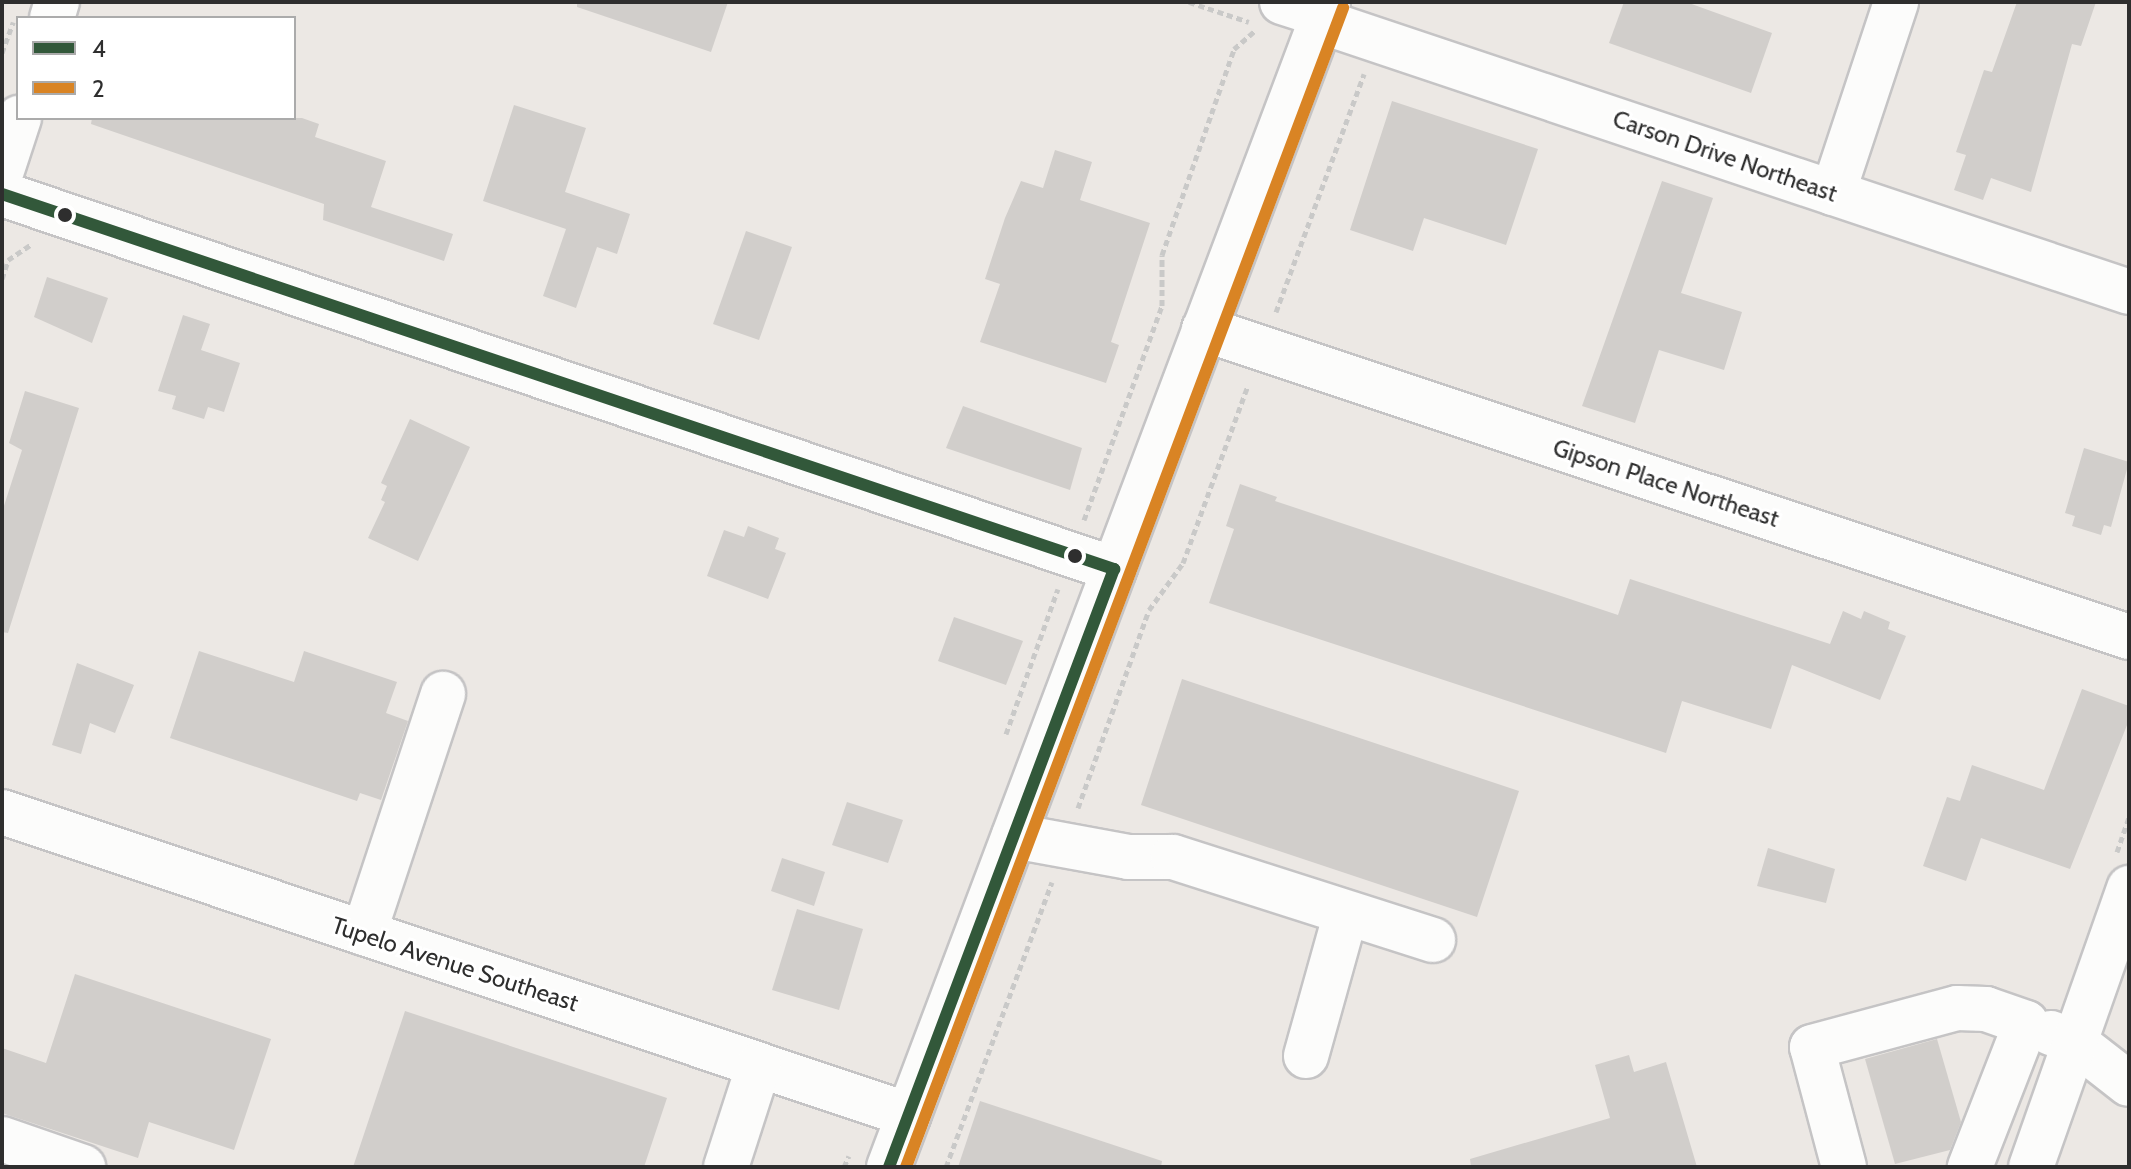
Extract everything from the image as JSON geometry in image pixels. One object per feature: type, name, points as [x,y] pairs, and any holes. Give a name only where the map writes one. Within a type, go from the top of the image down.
[{"type":"street","name":"Carson Drive Northeast","points":[[1282,2],[1312,12],[1324,12],[1376,40],[2129,292]]},
{"type":"street","points":[[1833,193],[1896,2]]},
{"type":"street","points":[[889,1167],[1324,12]]},
{"type":"street","points":[[2,170],[18,120]]},
{"type":"street","points":[[2,194],[1114,569]]},
{"type":"street","name":"Gipson Place Northeast","points":[[1204,329],[2129,637]]},
{"type":"street","points":[[364,933],[443,694]]},
{"type":"street","name":"Tupelo Avenue Southeast","points":[[2,812],[909,1115]]},
{"type":"street","points":[[1014,836],[1064,847],[1173,857],[1433,940]]},
{"type":"street","points":[[2031,1167],[2129,888]]},
{"type":"street","points":[[1306,1056],[1346,913]]},
{"type":"street","points":[[1844,1167],[1812,1047],[1957,1008],[1986,1009],[2075,1042],[2129,1084]]},
{"type":"street","points":[[1970,1167],[2026,1023]]},
{"type":"street","points":[[726,1167],[759,1065]]},
{"type":"street","points":[[2,1139],[83,1167]]},
{"type":"path","points":[[946,1167],[1149,610],[1183,563],[1376,40]]},
{"type":"building","points":[[577,2],[728,2],[711,52],[577,7]]},
{"type":"building","points":[[1624,2],[1686,2],[1772,33],[1751,93],[1609,43]]},
{"type":"building","points":[[2017,2],[2096,2],[2081,46],[2072,44],[2031,192],[1991,178],[1983,200],[1954,190],[1966,155],[1956,152],[1984,70],[1992,72]]},
{"type":"building","points":[[1392,101],[1538,149],[1506,245],[1424,218],[1413,251],[1350,230]]},
{"type":"building","points":[[514,105],[586,128],[565,192],[630,214],[617,254],[597,247],[576,308],[543,296],[566,229],[483,201]]},
{"type":"building","points":[[302,118],[319,124],[315,137],[386,161],[371,207],[453,234],[444,261],[323,220],[324,204],[91,124],[92,120]]},
{"type":"building","points":[[1055,150],[1092,162],[1080,200],[1150,223],[1111,342],[1119,345],[1106,383],[980,342],[1000,284],[985,279],[1005,218],[1021,181],[1043,188]]},
{"type":"building","points":[[1662,181],[1713,198],[1681,293],[1742,312],[1724,370],[1659,350],[1635,423],[1582,406]]},
{"type":"building","points":[[746,231],[792,247],[759,340],[713,324]]},
{"type":"building","points":[[47,277],[108,298],[92,343],[34,317]]},
{"type":"building","points":[[183,315],[210,324],[201,350],[240,363],[224,412],[208,407],[204,419],[172,409],[176,396],[158,391]]},
{"type":"building","points":[[25,391],[79,408],[8,633],[2,632],[2,512],[22,450],[9,443]]},
{"type":"building","points":[[963,406],[1082,448],[1070,490],[946,448]]},
{"type":"building","points":[[410,419],[470,447],[418,561],[368,538],[385,502],[381,500],[387,486],[381,483]]},
{"type":"building","points":[[2084,448],[2129,462],[2111,527],[2104,525],[2101,535],[2072,526],[2075,516],[2065,513]]},
{"type":"building","points":[[1240,484],[1277,497],[1275,501],[1618,615],[1630,579],[1830,644],[1843,611],[1861,619],[1864,611],[1890,622],[1888,629],[1906,636],[1880,700],[1792,665],[1771,729],[1682,701],[1666,753],[1209,603],[1234,529],[1226,526]]},
{"type":"building","points":[[748,526],[779,538],[775,549],[786,553],[768,599],[707,576],[724,530],[744,537]]},
{"type":"building","points":[[954,617],[1023,641],[1006,685],[938,661]]},
{"type":"building","points":[[199,651],[294,682],[304,651],[397,682],[386,713],[408,721],[381,800],[360,793],[357,801],[170,738]]},
{"type":"building","points":[[77,663],[134,685],[115,733],[90,723],[81,754],[52,745]]},
{"type":"building","points":[[1182,679],[1519,791],[1477,917],[1141,805]]},
{"type":"building","points":[[2082,689],[2129,706],[2129,720],[2070,869],[1981,838],[1966,881],[1923,866],[1947,797],[1960,801],[1972,765],[2044,790]]},
{"type":"building","points":[[847,802],[903,820],[888,863],[832,845]]},
{"type":"building","points":[[1768,848],[1835,869],[1826,903],[1757,886]]},
{"type":"building","points":[[782,858],[825,872],[814,906],[771,891]]},
{"type":"building","points":[[797,909],[863,929],[839,1010],[772,990]]},
{"type":"building","points":[[75,974],[271,1039],[234,1150],[149,1122],[138,1158],[2,1113],[2,1048],[46,1063]]},
{"type":"building","points":[[405,1011],[667,1098],[644,1167],[353,1167]]},
{"type":"building","points":[[1937,1039],[1961,1122],[1950,1150],[1895,1164],[1865,1059]]},
{"type":"building","points":[[1629,1055],[1634,1072],[1666,1062],[1697,1167],[1471,1167],[1470,1159],[1610,1118],[1595,1065]]},
{"type":"building","points":[[980,1101],[1162,1161],[1161,1167],[958,1167]]},
{"type":"transit line","name":"2","points":[[906,1167],[1343,8]]},
{"type":"transit line","name":"4","points":[[2,194],[1114,569]]},
{"type":"transit line","name":"4","points":[[889,1167],[1114,569]]}]
